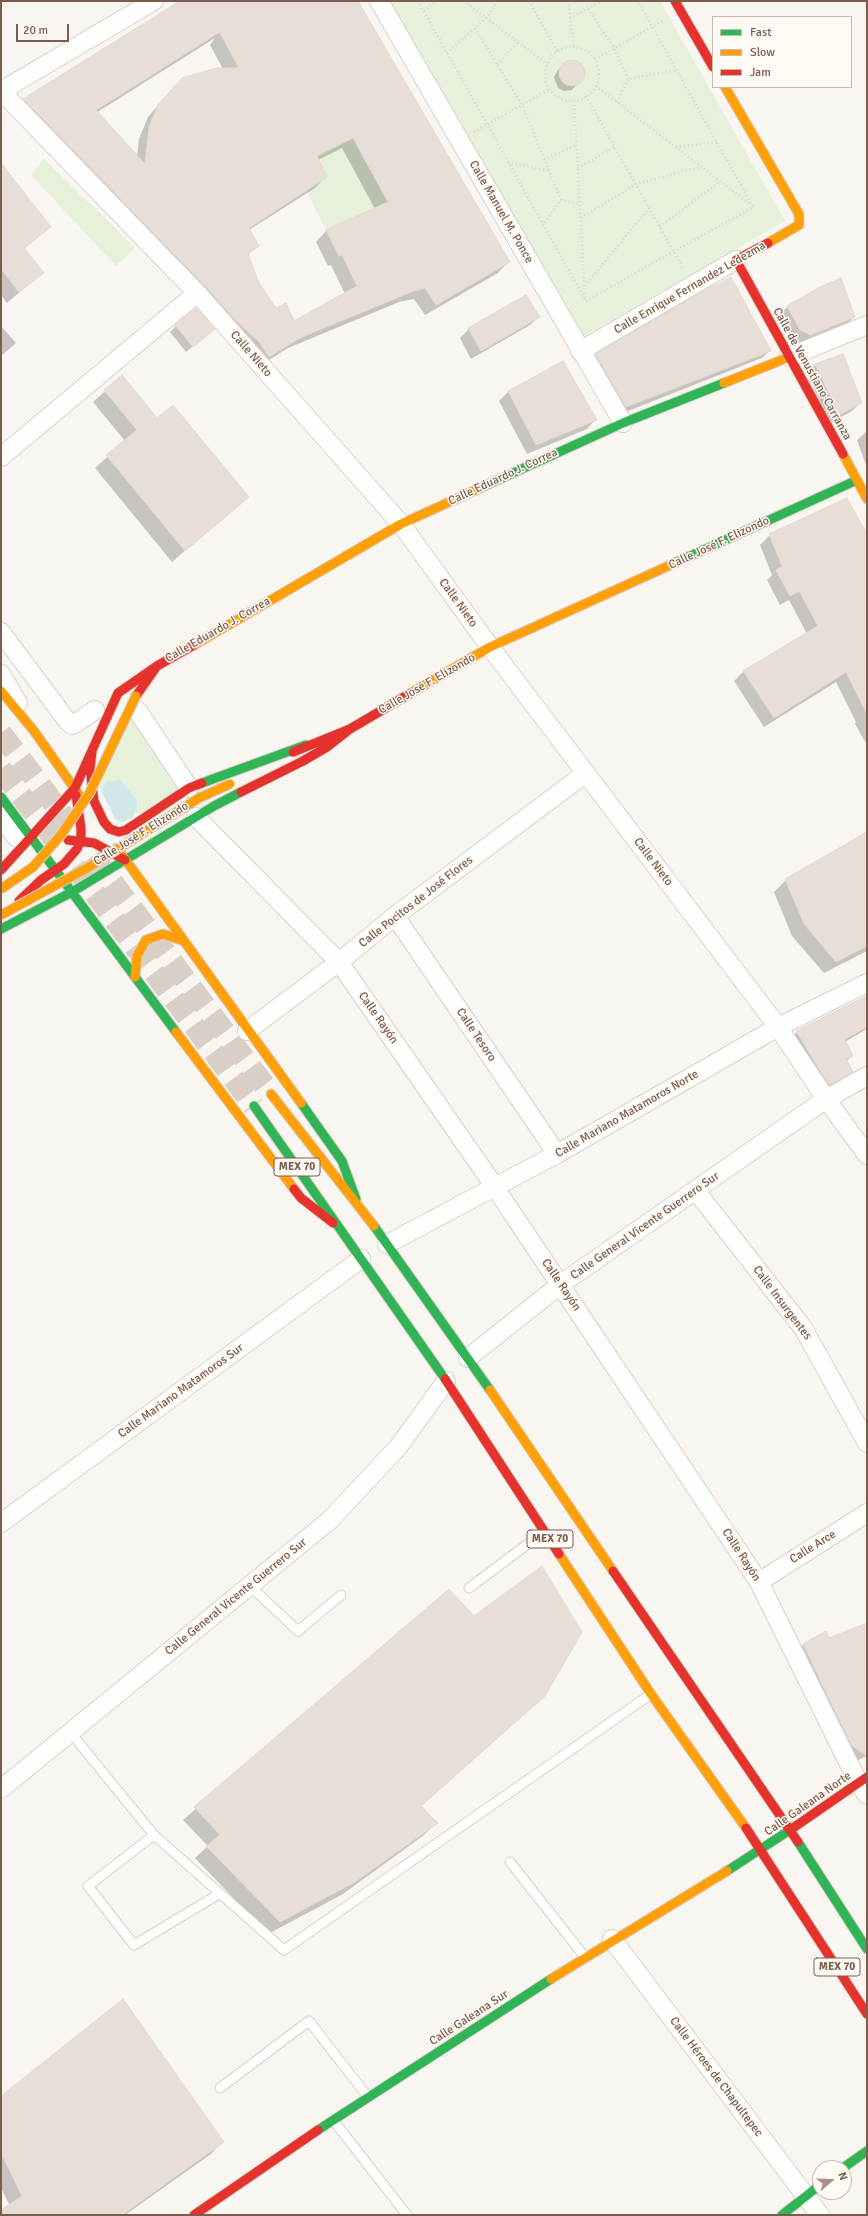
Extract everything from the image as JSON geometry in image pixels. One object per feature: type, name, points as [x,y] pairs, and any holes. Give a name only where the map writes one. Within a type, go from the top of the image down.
[{"type":"street","points":[[1,91],[154,1]]},
{"type":"street","name":"Calle Manuel M. Ponce","points":[[379,1],[623,423]]},
{"type":"street","points":[[675,1],[712,65]]},
{"type":"street","name":"Calle Enrique Fernandez Ledezma","points":[[580,351],[736,260],[791,231],[799,225],[799,214],[726,88]]},
{"type":"street","name":"Calle Nieto","points":[[1,91],[197,293],[401,524],[490,647],[778,1027],[826,1099],[867,1155]]},
{"type":"street","name":"Calle de Venustiano Carranza","points":[[736,260],[789,357],[862,479],[867,499]]},
{"type":"street","points":[[1,457],[197,293]]},
{"type":"street","name":"Calle Eduardo J. Correa","points":[[5,867],[24,837],[75,788],[118,693],[157,666],[401,524],[623,423],[867,325]]},
{"type":"street","name":"Calle José F. Elizondo","points":[[1,916],[89,867],[199,798],[230,784],[306,745],[350,729],[490,647],[862,479]]},
{"type":"street","points":[[1,632],[68,722],[72,725],[95,710]]},
{"type":"street","points":[[1,889],[33,866],[61,835],[89,794],[157,666]]},
{"type":"street","points":[[1,674],[34,731]]},
{"type":"street","name":"MEX 70","points":[[1,691],[34,731],[247,1031],[342,1161],[360,1207]]},
{"type":"street","points":[[137,703],[189,788]]},
{"type":"street","points":[[1,929],[72,892],[196,817],[303,761],[327,747],[350,729]]},
{"type":"street","points":[[92,752],[91,773],[94,801],[99,815],[110,829],[119,832],[126,830],[189,788],[306,745]]},
{"type":"street","points":[[77,762],[92,752]]},
{"type":"street","points":[[54,760],[66,764]]},
{"type":"street","name":"Calle Pocitos de José Flores","points":[[247,1031],[339,962],[395,916],[586,773]]},
{"type":"street","points":[[1,924],[22,898],[72,856],[81,840],[80,812],[75,788]]},
{"type":"street","points":[[1,796],[8,816],[24,837],[5,867]]},
{"type":"street","name":"Calle Rayón","points":[[196,817],[339,962],[561,1284],[759,1582],[864,1785]]},
{"type":"street","name":"MEX 70","points":[[24,837],[38,846],[301,1198],[339,1227]]},
{"type":"street","points":[[5,867],[38,846],[62,840],[81,840],[94,843],[125,860]]},
{"type":"street","name":"Calle Tesoro","points":[[395,916],[556,1154]]},
{"type":"street","points":[[135,977],[137,956],[146,940],[164,934],[184,941]]},
{"type":"street","name":"Calle Mariano Matamoros Norte","points":[[387,1244],[556,1154],[778,1027],[867,983]]},
{"type":"street","name":"Calle General Vicente Guerrero Sur","points":[[468,1358],[561,1284],[826,1099],[867,1076]]},
{"type":"street","name":"MEX 70","points":[[271,1094],[360,1207],[468,1358],[790,1830],[867,1949]]},
{"type":"street","name":"MEX 70","points":[[254,1106],[446,1381],[652,1694],[762,1850],[867,2014]]},
{"type":"street","name":"Calle Insurgentes","points":[[696,1191],[803,1328],[867,1443]]},
{"type":"street","name":"Calle Mariano Matamoros Sur","points":[[1,1524],[361,1259]]},
{"type":"street","name":"Calle General Vicente Guerrero Sur","points":[[1,1789],[330,1520],[399,1446],[446,1381]]},
{"type":"street","name":"Calle Arce","points":[[759,1582],[867,1513]]},
{"type":"street","name":"Calle Galeana Norte","points":[[762,1850],[790,1830],[864,1785]]},
{"type":"street","name":"Calle Galeana Sur","points":[[194,2215],[333,2120],[612,1939],[762,1850]]},
{"type":"street","name":"Calle Héroes de Chapultepec","points":[[612,1939],[820,2215]]},
{"type":"street","points":[[852,2162],[867,2151]]},
{"type":"street","points":[[782,2215],[812,2191]]},
{"type":"lane","points":[[469,1588],[545,1531]]},
{"type":"lane","points":[[250,1586],[298,1632],[341,1595]]},
{"type":"lane","points":[[70,1732],[154,1835],[284,1950],[652,1694]]},
{"type":"lane","points":[[154,1835],[88,1886],[134,1945],[219,1894]]},
{"type":"lane","points":[[510,1862],[585,1957]]},
{"type":"lane","points":[[220,2088],[309,2021],[368,2097]]},
{"type":"lane","points":[[333,2120],[407,2215]]},
{"type":"path","points":[[418,1],[586,301]]},
{"type":"path","points":[[424,12],[435,1]]},
{"type":"path","points":[[464,1],[547,64]]},
{"type":"path","points":[[447,53],[486,18],[498,1]]},
{"type":"path","points":[[529,1],[558,51]]},
{"type":"path","points":[[568,1],[574,47]]},
{"type":"path","points":[[570,18],[602,1]]},
{"type":"path","points":[[638,1],[753,207]]},
{"type":"path","points":[[588,9],[614,48],[628,79],[617,102]]},
{"type":"path","points":[[595,59],[680,10]]},
{"type":"path","points":[[475,28],[522,105],[561,200]]},
{"type":"path","points":[[497,64],[518,42]]},
{"type":"path","points":[[574,47],[582,49],[595,59],[599,73],[596,86],[586,96],[574,100],[565,100],[550,89],[545,73],[547,64],[558,51],[574,47]]},
{"type":"path","points":[[628,79],[676,70]]},
{"type":"path","points":[[596,86],[753,207]]},
{"type":"path","points":[[459,140],[550,89]]},
{"type":"path","points":[[586,96],[693,285]]},
{"type":"path","points":[[574,100],[586,301]]},
{"type":"path","points":[[675,147],[717,142]]},
{"type":"path","points":[[544,159],[576,145]]},
{"type":"path","points":[[578,168],[615,147]]},
{"type":"path","points":[[508,162],[549,171]]},
{"type":"path","points":[[581,218],[636,184],[702,167]]},
{"type":"path","points":[[660,227],[720,182]]},
{"type":"path","points":[[543,225],[561,200]]},
{"type":"path","points":[[561,200],[580,204]]},
{"type":"path","points":[[586,301],[753,207]]},
{"type":"path","points":[[585,287],[649,208]]},
{"type":"green space","points":[[389,1],[660,1],[785,221],[580,338]]},
{"type":"green space","points":[[313,123],[329,150],[363,133],[372,148],[362,155],[388,202],[326,230],[307,192],[326,177],[304,129]]},
{"type":"green space","points":[[44,159],[135,248],[116,266],[31,175]]},
{"type":"green space","points":[[139,702],[191,782],[141,815],[98,787]]},
{"type":"water","points":[[120,780],[137,800],[137,809],[132,818],[122,822],[115,819],[101,791],[107,782]]},
{"type":"building","points":[[180,1],[358,1],[510,262],[436,305],[425,288],[411,292],[300,338],[269,357],[259,342],[233,318],[211,292],[23,99]],"holes":[[[223,30],[220,33],[239,68],[216,68],[182,78],[158,105],[149,127],[145,164],[96,110]],[[353,138],[388,202],[326,230],[339,256],[342,255],[357,286],[294,321],[286,303],[276,308],[259,283],[248,254],[259,246],[249,228],[327,177],[317,156]]]},
{"type":"building","points":[[572,60],[581,64],[585,73],[581,82],[572,86],[563,82],[559,73],[563,64]]},
{"type":"building","points":[[1,163],[51,227],[24,248],[44,273],[19,292],[1,269]]},
{"type":"building","points":[[731,277],[771,351],[626,407],[595,354],[696,295]]},
{"type":"building","points":[[841,278],[855,317],[811,335],[800,330],[787,306],[820,287]]},
{"type":"building","points":[[526,295],[540,317],[481,351],[468,328]]},
{"type":"building","points":[[196,308],[215,329],[193,347],[175,325]]},
{"type":"building","points":[[843,354],[862,403],[839,415],[815,364]]},
{"type":"building","points":[[563,361],[597,420],[536,445],[508,391]]},
{"type":"building","points":[[122,375],[157,418],[173,405],[249,497],[185,551],[106,455],[137,430],[104,390]]},
{"type":"building","points":[[847,498],[867,534],[867,714],[846,672],[774,718],[743,671],[818,626],[799,591],[790,596],[776,570],[782,566],[769,534]]},
{"type":"building","points":[[867,832],[867,946],[836,962],[804,924],[785,879]]},
{"type":"building","points":[[867,996],[867,1027],[845,1039],[853,1056],[846,1059],[853,1072],[829,1085],[796,1031]]},
{"type":"building","points":[[542,1566],[582,1632],[545,1696],[421,1806],[438,1823],[355,1882],[280,1922],[206,1846],[220,1835],[194,1807],[449,1589],[474,1616]]},
{"type":"building","points":[[867,1623],[867,1756],[851,1745],[803,1644],[826,1631],[829,1638]]},
{"type":"building","points":[[123,1999],[224,2142],[122,2215],[1,2215],[1,2210],[22,2196],[1,2153],[1,2096]]},
{"type":"tunnel","points":[[1,733],[68,822]]},
{"type":"tunnel","points":[[1,769],[55,840]]},
{"type":"tunnel","points":[[93,856],[271,1094]]},
{"type":"tunnel","points":[[75,867],[254,1106]]},
{"type":"traffic: fast","points":[[480,488],[623,423],[724,383]]},
{"type":"traffic: fast","points":[[677,562],[857,480]]},
{"type":"traffic: fast","points":[[202,783],[306,745]]},
{"type":"traffic: fast","points":[[1,929],[72,892],[214,806],[241,792]]},
{"type":"traffic: fast","points":[[1,797],[176,1032]]},
{"type":"traffic: fast","points":[[301,1103],[342,1161],[356,1199]]},
{"type":"traffic: fast","points":[[254,1106],[445,1379]]},
{"type":"traffic: fast","points":[[374,1226],[490,1390]]},
{"type":"traffic: fast","points":[[727,1871],[790,1830]]},
{"type":"traffic: fast","points":[[798,1842],[867,1949]]},
{"type":"traffic: fast","points":[[318,2130],[551,1979]]},
{"type":"traffic: fast","points":[[852,2162],[867,2151]]},
{"type":"traffic: fast","points":[[782,2215],[812,2191]]},
{"type":"traffic: slow","points":[[726,88],[799,214],[799,225],[768,243]]},
{"type":"traffic: slow","points":[[724,383],[789,357]]},
{"type":"traffic: slow","points":[[843,454],[867,499]]},
{"type":"traffic: slow","points":[[194,645],[401,524],[480,488]]},
{"type":"traffic: slow","points":[[411,693],[490,647],[677,562]]},
{"type":"traffic: slow","points":[[1,691],[34,731],[82,799]]},
{"type":"traffic: slow","points":[[1,889],[33,867],[61,835],[89,794],[136,696]]},
{"type":"traffic: slow","points":[[1,915],[89,867],[199,798],[230,784]]},
{"type":"traffic: slow","points":[[117,848],[301,1103]]},
{"type":"traffic: slow","points":[[135,977],[137,956],[146,940],[163,934],[184,941]]},
{"type":"traffic: slow","points":[[176,1032],[294,1189]]},
{"type":"traffic: slow","points":[[271,1094],[374,1226]]},
{"type":"traffic: slow","points":[[490,1390],[613,1571]]},
{"type":"traffic: slow","points":[[559,1554],[651,1694],[746,1828]]},
{"type":"traffic: slow","points":[[551,1979],[727,1871]]},
{"type":"traffic: jam","points":[[675,1],[712,65]]},
{"type":"traffic: jam","points":[[768,243],[736,260],[843,454]]},
{"type":"traffic: jam","points":[[1,870],[75,788],[118,693],[157,666],[194,645]]},
{"type":"traffic: jam","points":[[136,696],[157,666]]},
{"type":"traffic: jam","points":[[241,792],[303,761],[327,747],[350,729],[411,693]]},
{"type":"traffic: jam","points":[[293,752],[350,729]]},
{"type":"traffic: jam","points":[[92,752],[90,768],[94,801],[104,822],[110,829],[119,832],[126,830],[189,788],[202,783]]},
{"type":"traffic: jam","points":[[19,901],[41,880],[64,864],[77,849],[81,840],[81,828],[76,795]]},
{"type":"traffic: jam","points":[[68,840],[94,843],[125,860]]},
{"type":"traffic: jam","points":[[294,1189],[301,1198],[333,1223]]},
{"type":"traffic: jam","points":[[445,1379],[559,1554]]},
{"type":"traffic: jam","points":[[613,1571],[798,1842]]},
{"type":"traffic: jam","points":[[790,1830],[867,1777]]},
{"type":"traffic: jam","points":[[746,1828],[867,2014]]},
{"type":"traffic: jam","points":[[194,2215],[318,2130]]}]
